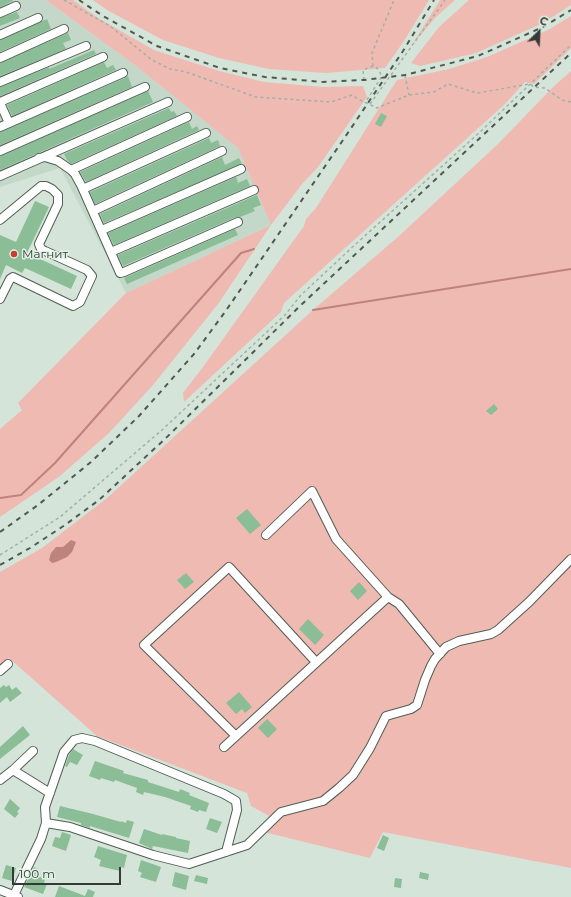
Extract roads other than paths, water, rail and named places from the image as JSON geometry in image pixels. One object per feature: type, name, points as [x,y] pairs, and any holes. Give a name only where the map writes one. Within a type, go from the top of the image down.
[{"type":"street","points":[[0,13],[16,6]]},
{"type":"street","points":[[0,35],[38,18]]},
{"type":"street","points":[[0,58],[64,29]]},
{"type":"street","points":[[0,82],[86,46]]},
{"type":"street","points":[[9,123],[0,102],[103,57]]},
{"type":"street","points":[[0,127],[123,73]]},
{"type":"street","points":[[0,151],[144,87]]},
{"type":"street","points":[[0,176],[168,102]]},
{"type":"street","points":[[71,170],[187,117]]},
{"type":"street","points":[[83,189],[206,133]]},
{"type":"street","points":[[93,211],[222,151]]},
{"type":"street","points":[[39,158],[45,157],[58,160],[71,170],[83,189],[119,272],[122,273],[238,222]]},
{"type":"street","points":[[102,230],[241,169]]},
{"type":"street","points":[[0,220],[41,186],[46,186],[52,189],[58,195],[58,204],[39,244],[41,249],[87,270],[92,276],[80,302],[73,306],[13,277],[10,279],[0,299]]},
{"type":"street","points":[[111,252],[254,190]]},
{"type":"street","points":[[266,535],[312,491],[336,539],[388,597],[399,604],[440,654]]},
{"type":"street","points":[[46,823],[70,827],[153,855],[189,864],[247,845],[281,812],[323,801],[339,788],[353,775],[370,748],[386,716],[412,709],[417,705],[431,666],[446,647],[459,641],[491,634],[498,630],[529,602],[571,559]]},
{"type":"street","points":[[236,736],[144,645],[229,566],[316,662]]},
{"type":"street","points":[[224,747],[388,597]]},
{"type":"street","points":[[0,671],[8,664]]},
{"type":"street","points":[[0,890],[16,896],[41,839],[46,823],[46,807],[64,752],[74,740],[82,738],[95,741],[224,794],[236,801],[237,810],[226,852]]},
{"type":"street","points":[[0,780],[14,770],[33,751]]},
{"type":"street","points":[[14,770],[50,793]]},
{"type":"waterway","points":[[0,498],[21,495],[55,463],[241,253],[254,249]]},
{"type":"waterway","points":[[313,310],[571,269]]},
{"type":"railway","points":[[79,0],[103,16],[157,46],[220,68],[265,77],[323,82],[364,80],[405,75],[478,56],[543,27],[571,10]]},
{"type":"railway","points":[[0,532],[38,505],[91,462],[139,416],[194,354],[225,312],[341,143],[403,51],[434,0]]},
{"type":"railway","points":[[0,565],[30,548],[99,500],[166,438],[301,305],[571,53]]},
{"type":"place","name":"Магнит","points":[[14,254]]}]
